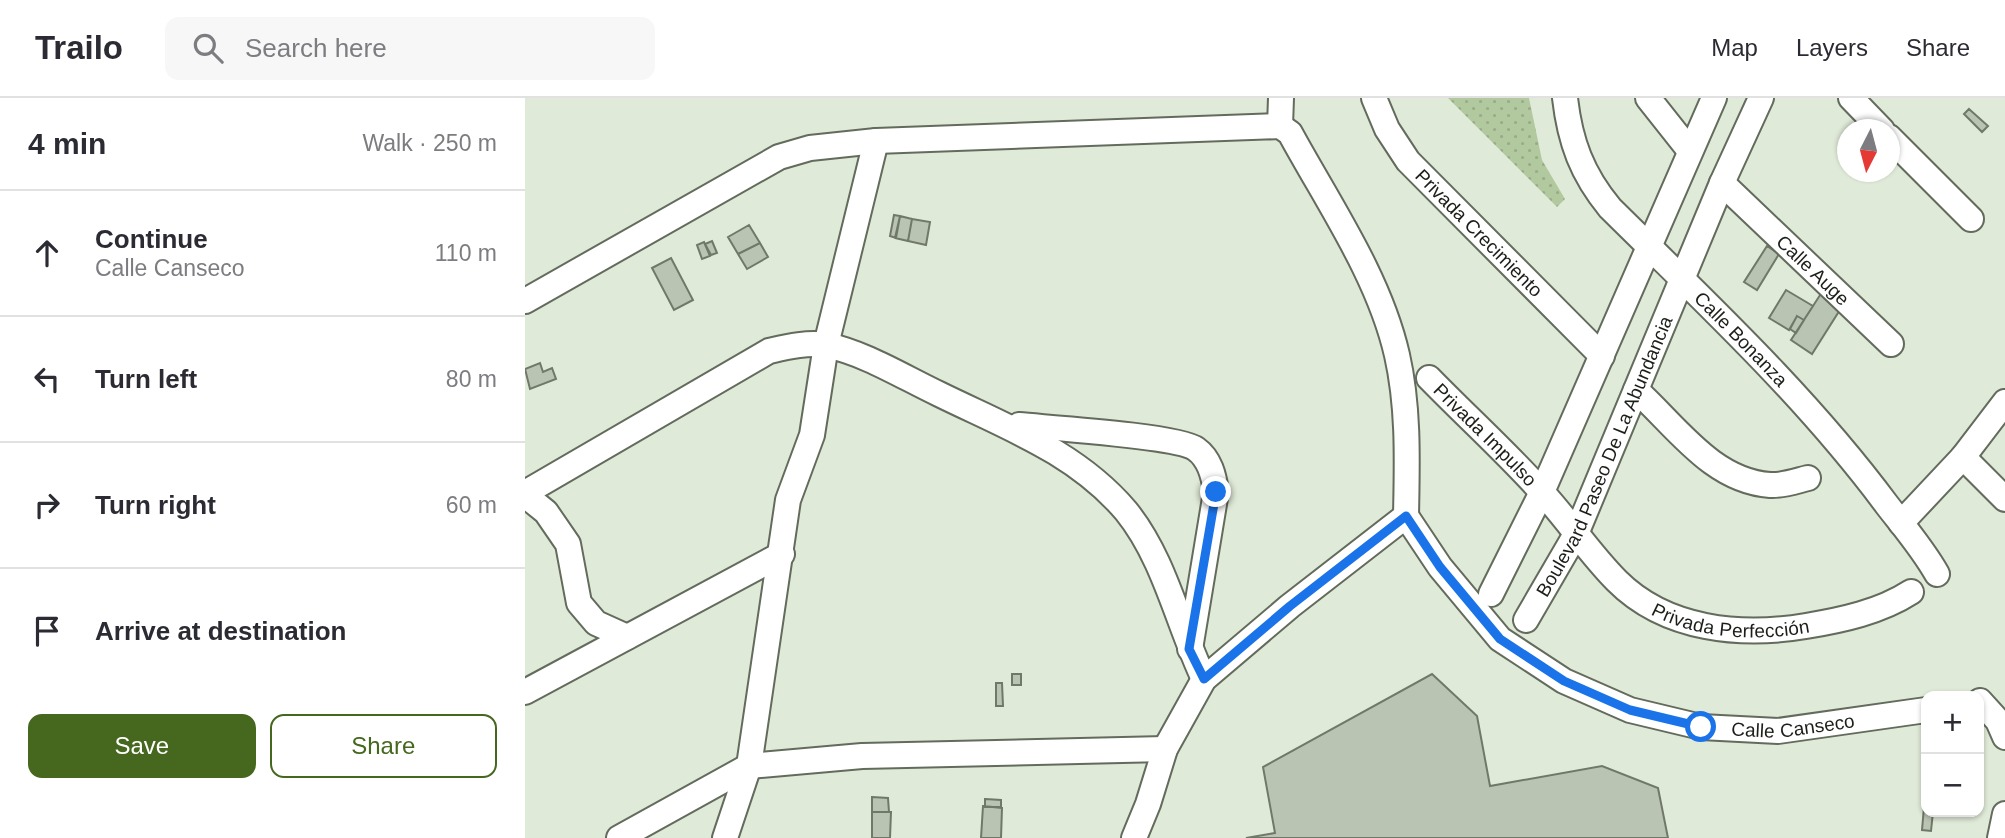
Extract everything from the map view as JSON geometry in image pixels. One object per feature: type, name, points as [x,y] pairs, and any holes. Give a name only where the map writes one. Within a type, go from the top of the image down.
[{"type":"street","points":[[1280,125],[1281,98]]},
{"type":"street","name":"Privada Crecimiento","points":[[1374,98],[1387,129],[1409,161],[1602,356]]},
{"type":"street","name":"Calle Bonanza","points":[[1565,98],[1568,130],[1577,158],[1592,185],[1850,455],[1937,574]]},
{"type":"street","points":[[1648,98],[1690,151]]},
{"type":"street","points":[[1491,594],[1542,492],[1714,98]]},
{"type":"street","name":"Boulevard Paseo De La Abundancia","points":[[1526,620],[1576,534],[1682,280],[1729,189],[1761,98]]},
{"type":"street","points":[[1851,98],[1871,119]]},
{"type":"street","points":[[525,302],[779,157],[810,148],[876,141],[1280,125],[1290,133],[1380,303],[1397,355],[1405,412],[1406,516],[1290,606],[1204,679],[1165,749],[1134,838]]},
{"type":"street","points":[[725,838],[749,766],[788,500],[812,435],[825,345],[876,141]]},
{"type":"street","points":[[1900,148],[1971,219]]},
{"type":"street","name":"Calle Auge","points":[[1729,189],[1891,344]]},
{"type":"street","points":[[627,637],[596,623],[579,603],[568,544],[547,512],[525,494],[769,351],[797,345],[825,345],[871,361],[1006,424],[1062,454],[1096,481],[1126,512],[1148,545],[1189,649],[1204,679]]},
{"type":"street","name":"Privada Impulso","points":[[1429,378],[1542,492],[1576,534]]},
{"type":"street","points":[[1636,390],[1709,461],[1738,479],[1772,486],[1808,478]]},
{"type":"street","points":[[1901,523],[1963,457],[2005,402]]},
{"type":"street","points":[[1006,424],[1165,440],[1195,448],[1213,471],[1216,492],[1189,649]]},
{"type":"street","points":[[1963,457],[2005,499]]},
{"type":"street","name":"Calle Canseco","points":[[1406,516],[1440,567],[1500,639],[1564,681],[1630,710],[1701,727],[1778,731],[1921,710]]},
{"type":"street","name":"Privada Perfección","points":[[1576,534],[1619,583],[1658,608],[1709,629],[1767,633],[1819,624],[1890,606],[1911,592]]},
{"type":"street","points":[[525,692],[782,554]]},
{"type":"street","points":[[1984,700],[2005,694]]},
{"type":"street","points":[[1984,705],[1998,721],[2005,737]]},
{"type":"street","points":[[619,838],[749,766],[862,756],[1165,749]]},
{"type":"street","points":[[2000,838],[2005,814]]},
{"type":"green space","points":[[1448,98],[1529,98],[1542,160],[1565,199],[1557,207]]},
{"type":"building","points":[[1969,109],[1988,126],[1982,132],[1964,114]]},
{"type":"building","points":[[894,215],[900,216],[896,238],[890,236]]},
{"type":"building","points":[[900,216],[912,219],[908,241],[895,238]]},
{"type":"building","points":[[912,219],[930,222],[926,245],[908,241]]},
{"type":"building","points":[[749,225],[760,243],[738,254],[728,237]]},
{"type":"building","points":[[712,241],[717,253],[711,255],[705,244]]},
{"type":"building","points":[[704,242],[710,256],[702,259],[697,245]]},
{"type":"building","points":[[760,243],[768,257],[747,269],[738,254]]},
{"type":"building","points":[[1767,246],[1779,254],[1757,290],[1744,282]]},
{"type":"building","points":[[671,258],[693,300],[674,310],[652,268]]},
{"type":"building","points":[[1786,290],[1813,306],[1804,320],[1797,316],[1789,330],[1769,318]]},
{"type":"building","points":[[1822,292],[1843,305],[1812,354],[1791,340]]},
{"type":"building","points":[[1797,316],[1804,320],[1796,333],[1790,329]]},
{"type":"building","points":[[540,363],[543,372],[552,368],[556,379],[530,389],[525,369]]},
{"type":"building","points":[[1012,674],[1021,674],[1021,685],[1012,685]]},
{"type":"building","points":[[1432,674],[1477,716],[1490,786],[1602,766],[1658,788],[1668,838],[1246,838],[1275,833],[1263,767]]},
{"type":"building","points":[[996,683],[1002,683],[1003,706],[996,706]]},
{"type":"building","points":[[872,797],[888,798],[889,812],[872,812]]},
{"type":"building","points":[[985,799],[1001,800],[1001,807],[985,807]]},
{"type":"building","points":[[983,806],[1002,808],[1001,838],[981,838]]},
{"type":"building","points":[[872,812],[891,812],[890,838],[872,838]]},
{"type":"building","points":[[1923,817],[1932,817],[1931,831],[1922,830]]},
{"type":"route","points":[[1216,492],[1189,649],[1204,679],[1290,606],[1406,516],[1440,567],[1500,639],[1564,681],[1630,710],[1701,727]]}]
